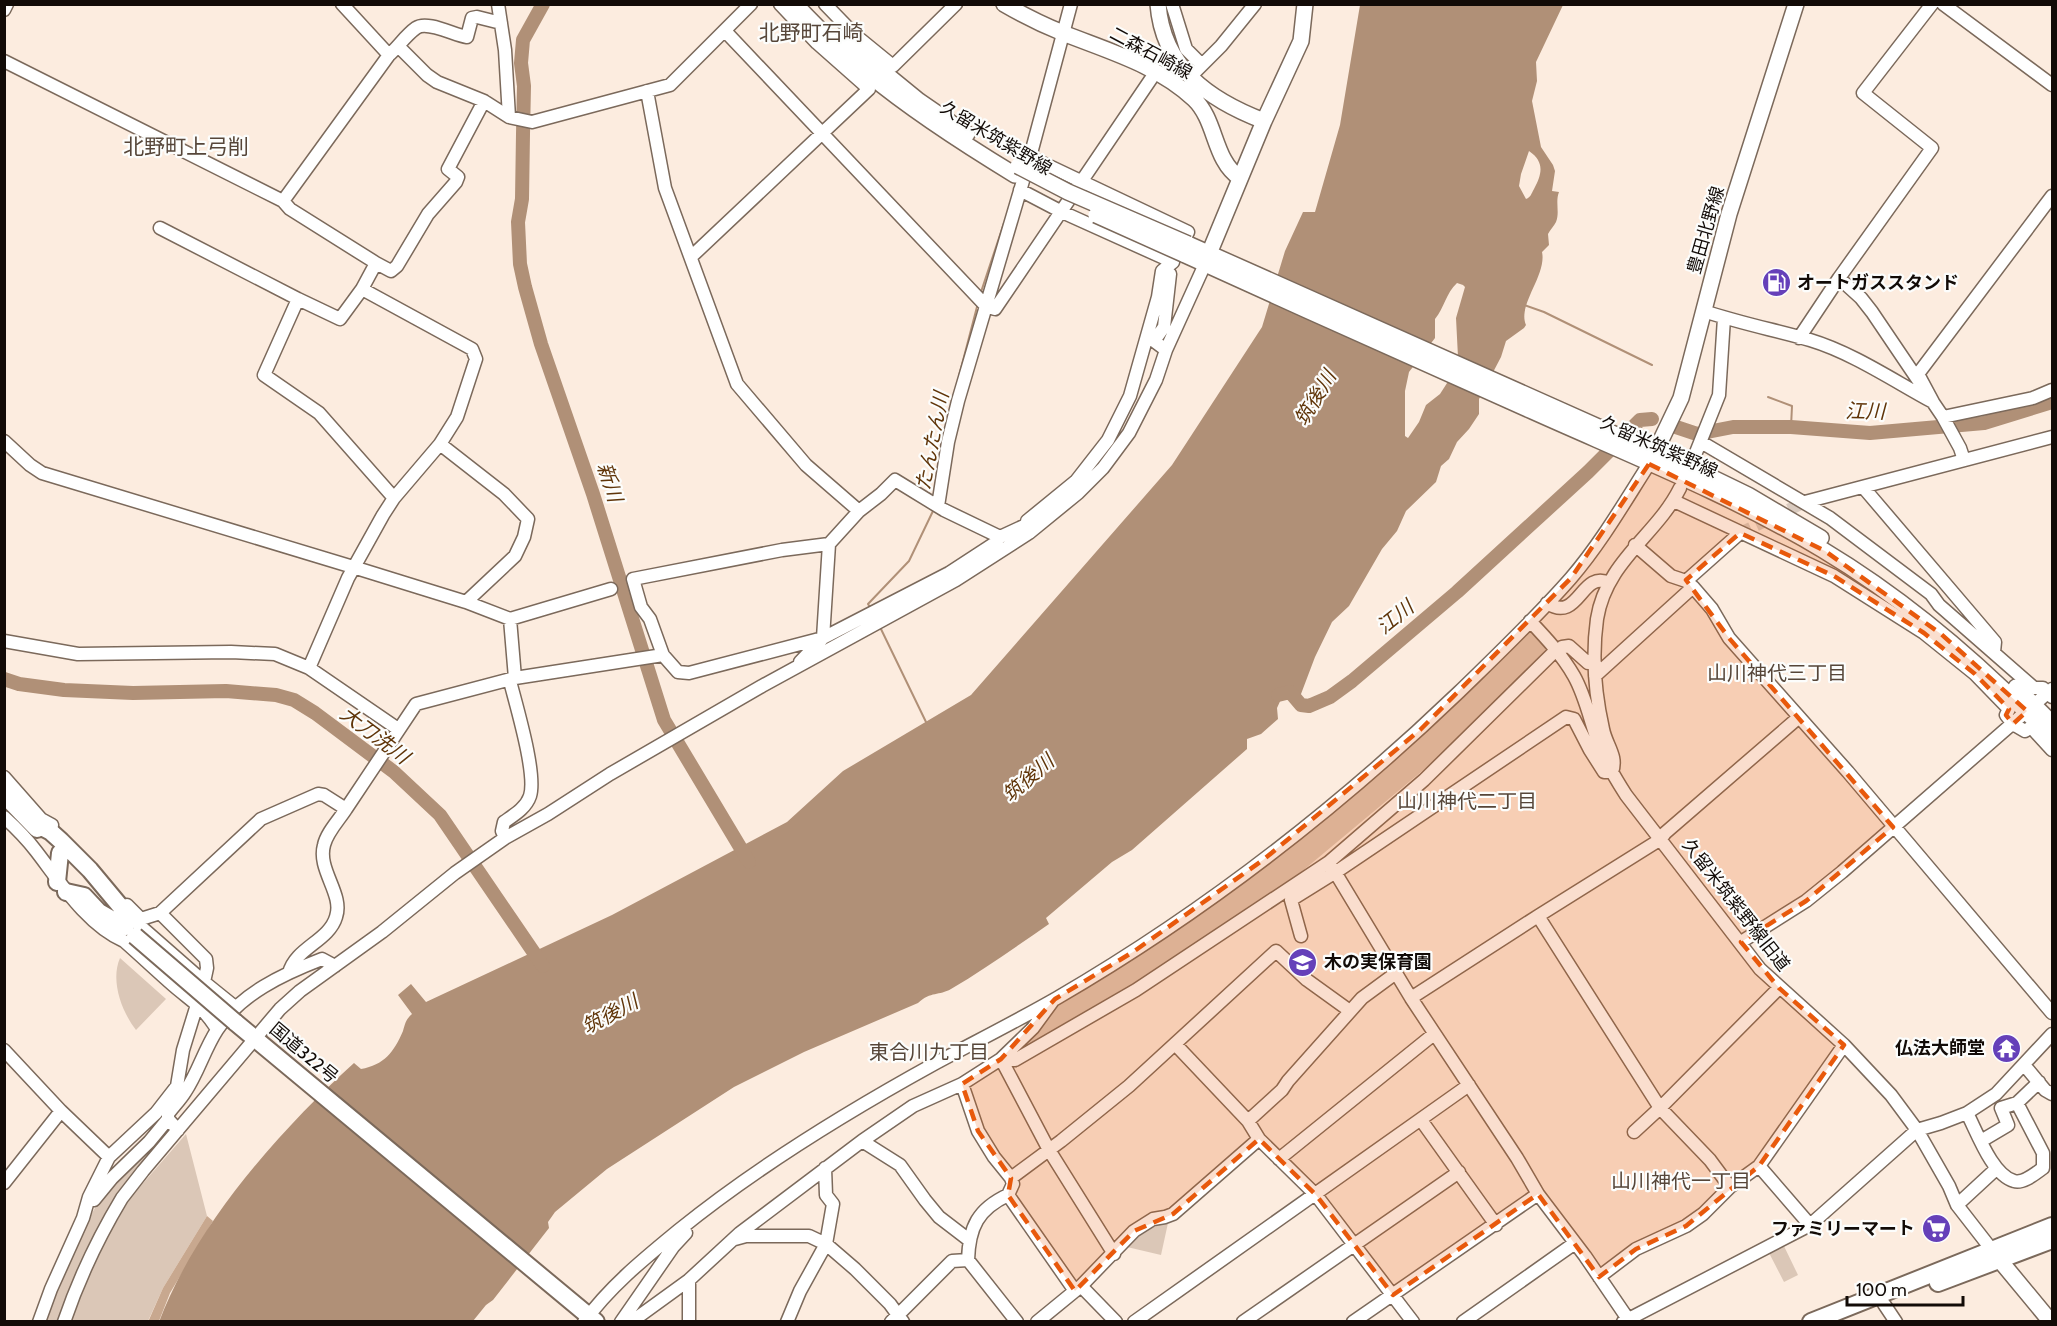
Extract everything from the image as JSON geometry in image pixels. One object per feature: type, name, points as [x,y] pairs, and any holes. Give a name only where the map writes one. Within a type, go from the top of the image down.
[{"type":"highway","name":"国道322号","points":[[4,795],[130,931],[235,1014],[260,1041],[588,1317]]},
{"type":"highway","points":[[30,821],[51,832],[90,870],[130,918],[130,931]]},
{"type":"highway","points":[[60,853],[62,887],[84,896],[99,912],[130,931]]},
{"type":"highway","points":[[1841,1322],[1996,1255],[2052,1226]]},
{"type":"highway","points":[[1811,1322],[1996,1255],[2052,1240]]},
{"type":"main road","name":"久留米筑紫野線","points":[[795,4],[867,73],[931,123],[1021,166],[1181,253],[1207,258],[1646,456],[1748,495],[1804,527],[1911,598],[1967,643],[2031,707],[2052,723]]},
{"type":"main road","name":"久留米筑紫野線","points":[[810,4],[843,39],[919,101],[1021,166]]},
{"type":"main road","name":"二森石崎線","points":[[1004,4],[1063,33],[1107,49],[1155,73],[1191,77],[1219,152],[1232,173],[1240,178]]},
{"type":"main road","points":[[1158,4],[1159,21],[1168,43],[1176,60],[1188,74],[1210,95],[1225,105],[1264,120]]},
{"type":"main road","points":[[1207,258],[1264,120],[1301,41],[1305,4]]},
{"type":"main road","name":"豊田北野線","points":[[1646,456],[1681,398],[1729,214],[1796,4]]},
{"type":"main road","name":"久留米筑紫野線","points":[[2031,707],[2052,738]]},
{"type":"main road","points":[[1996,1255],[2051,1322]]},
{"type":"street","points":[[4,10],[8,4]]},
{"type":"street","points":[[342,4],[394,51],[437,82],[484,101],[509,117],[532,122],[670,85],[751,4]]},
{"type":"street","points":[[498,4],[509,117]]},
{"type":"street","points":[[692,256],[869,89],[826,51],[780,4]]},
{"type":"street","points":[[825,4],[855,34],[893,66],[956,4]]},
{"type":"street","points":[[938,506],[948,442],[1020,190],[1021,166],[1071,4]]},
{"type":"street","points":[[1172,4],[1186,49],[1191,77]]},
{"type":"street","points":[[1191,77],[1221,46],[1255,4]]},
{"type":"street","points":[[1799,338],[1932,148],[1863,93],[1932,4]]},
{"type":"street","points":[[1943,4],[2052,85]]},
{"type":"street","points":[[283,201],[394,51],[415,28],[422,25],[467,37],[472,18],[477,17],[501,23]]},
{"type":"street","points":[[725,32],[986,306],[995,309],[1155,73]]},
{"type":"street","points":[[4,61],[283,201],[290,209],[391,271],[397,266],[428,214],[456,182],[458,177],[448,169],[484,101]]},
{"type":"street","points":[[647,91],[665,188],[692,256],[737,384],[806,465],[859,511]]},
{"type":"street","points":[[1021,166],[1082,183],[1188,232],[1164,327],[1154,341],[1166,350]]},
{"type":"street","points":[[1020,190],[1062,212],[1181,253]]},
{"type":"street","points":[[1933,402],[1918,374],[2052,196]]},
{"type":"street","points":[[160,228],[340,319],[362,289],[376,263]]},
{"type":"street","points":[[1016,530],[1076,481],[1108,440],[1130,396],[1158,297],[1162,271],[1181,253]]},
{"type":"street","points":[[64,1322],[105,1226],[122,1198],[178,1130],[260,1041],[300,991],[382,932],[455,873],[505,838],[548,814],[610,774],[956,580],[1021,539],[1103,468],[1129,433],[1156,380],[1166,350],[1207,258]]},
{"type":"street","points":[[1839,278],[1861,298],[1872,312],[1943,417],[1964,460]]},
{"type":"street","points":[[309,668],[353,567],[394,498],[440,444],[457,417],[476,358],[472,349],[362,289]]},
{"type":"street","points":[[298,299],[264,375],[318,412],[394,498]]},
{"type":"street","points":[[1704,311],[1811,340],[1847,355],[1933,402]]},
{"type":"street","points":[[1693,460],[1719,395],[1724,318]]},
{"type":"street","points":[[1943,417],[2033,398],[2052,390]]},
{"type":"street","points":[[1703,436],[1839,525],[1930,594],[1939,605],[2034,688],[2043,688],[2051,693],[2031,707],[1806,901],[1741,942]]},
{"type":"street","points":[[1805,502],[2052,437]]},
{"type":"street","points":[[4,441],[30,465],[42,472],[466,602],[510,619],[611,590]]},
{"type":"street","points":[[440,444],[504,495],[528,519],[524,537],[515,556],[466,602]]},
{"type":"street","points":[[588,1317],[598,1304],[649,1254],[761,1168],[933,1065],[1055,999],[1133,952],[1263,860],[1340,801],[1420,730],[1571,578],[1602,537],[1646,456]]},
{"type":"street","points":[[791,672],[823,638],[829,544],[859,511],[881,495],[895,480],[938,506],[1000,537]]},
{"type":"street","points":[[1863,487],[1995,642],[1994,652]]},
{"type":"street","name":"久留米筑紫野線旧道","points":[[1612,772],[1615,765],[1614,757],[1605,738],[1596,700],[1597,620],[1602,597],[1609,582],[1635,545],[1674,501],[1680,488]]},
{"type":"street","points":[[1674,501],[1834,576],[1917,628],[1975,674],[2009,709],[2006,715],[2013,724],[2025,731],[2031,727],[2052,750]]},
{"type":"street","points":[[829,544],[782,550],[633,579],[641,607],[650,619],[663,655],[678,672],[689,673],[823,638],[950,573],[1000,537],[1058,509]]},
{"type":"street","points":[[1595,676],[1740,533]]},
{"type":"street","points":[[1635,545],[1671,576],[1689,584],[1712,609],[1729,638],[1848,772],[2052,1012]]},
{"type":"street","points":[[1547,603],[1554,608],[1571,605],[1596,580],[1602,579],[1609,582]]},
{"type":"street","points":[[505,838],[502,831],[504,822],[523,808],[531,795],[526,742],[512,680],[510,619]]},
{"type":"street","name":"久留米筑紫野線旧道","points":[[1530,621],[1562,657],[1574,677],[1583,695],[1601,749],[1626,795],[1760,969],[1844,1044],[1891,1095],[1917,1130],[1949,1186],[1957,1205],[1996,1255]]},
{"type":"street","points":[[4,641],[78,654],[231,652],[275,654],[309,668],[398,729]]},
{"type":"street","points":[[1301,936],[1291,900],[1333,867],[1557,651],[1569,646],[1588,663],[1595,663]]},
{"type":"street","points":[[289,973],[293,962],[328,930],[336,918],[336,901],[322,856],[325,842],[416,704],[512,680],[663,655]]},
{"type":"street","points":[[1001,1059],[1015,1060],[1136,990],[1566,717],[1574,719],[1604,772],[1612,772]]},
{"type":"street","points":[[1411,998],[1538,915],[1661,839],[1665,833],[1798,718]]},
{"type":"street","points":[[4,777],[41,819],[58,829],[90,870],[141,919]]},
{"type":"street","points":[[141,919],[160,913],[261,819],[318,794],[324,795],[346,809]]},
{"type":"street","points":[[4,817],[27,839],[62,887],[86,913],[116,938],[124,941],[197,1003],[206,1011],[217,1029]]},
{"type":"street","points":[[1333,867],[1434,1034],[1538,1194],[1599,1277],[1627,1321],[1810,1225],[1917,1130],[1941,1124],[1967,1113],[1996,1094],[2025,1066],[2052,1034]]},
{"type":"street","points":[[83,1218],[89,1197],[109,1158],[156,1113],[177,1086],[183,1050],[204,982],[206,959],[160,913]]},
{"type":"street","points":[[1538,915],[1660,1108],[1710,1160],[1730,1187]]},
{"type":"street","points":[[141,919],[139,925],[146,933],[204,982],[235,1014]]},
{"type":"street","points":[[1011,1178],[1129,1086],[1276,951],[1307,980],[1350,1011]]},
{"type":"street","points":[[39,1322],[51,1289],[83,1218],[96,1196],[135,1158],[168,1119],[168,1114],[186,1092],[217,1029],[258,990],[289,973],[322,959],[335,966]]},
{"type":"street","points":[[1248,1121],[1282,1090],[1362,998],[1396,973]]},
{"type":"street","points":[[1634,1132],[1779,988]]},
{"type":"street","points":[[626,1321],[689,1280],[734,1239],[862,1141],[913,1106],[962,1084],[1001,1059],[1033,1028],[1055,999]]},
{"type":"street","points":[[1279,1159],[1434,1034]]},
{"type":"street","points":[[1176,1044],[1248,1121],[1258,1139],[1316,1195],[1413,1322]]},
{"type":"street","points":[[1599,1277],[1636,1249],[1686,1226],[1730,1187],[1759,1166],[1844,1044]]},
{"type":"street","points":[[4,1050],[109,1158]]},
{"type":"street","points":[[1001,1059],[1049,1150],[1114,1254]]},
{"type":"street","points":[[2025,1066],[2052,1094]]},
{"type":"street","points":[[1981,1141],[2008,1125],[2001,1108],[2016,1103],[2039,1082]]},
{"type":"street","points":[[962,1084],[978,1131],[1013,1184],[1008,1195],[988,1205],[978,1217],[969,1240],[968,1260],[1017,1322]]},
{"type":"street","points":[[1134,1322],[1469,1085]]},
{"type":"street","points":[[1967,1113],[1996,1169],[2014,1182],[2022,1181],[2043,1168],[2048,1149],[2016,1103]]},
{"type":"street","points":[[4,1183],[61,1111]]},
{"type":"street","points":[[168,1119],[178,1130]]},
{"type":"street","points":[[1421,1120],[1496,1225]]},
{"type":"street","points":[[1037,1322],[1078,1289],[1134,1232],[1153,1219],[1165,1218],[1173,1214],[1258,1139]]},
{"type":"street","points":[[862,1141],[900,1165],[939,1217],[969,1240]]},
{"type":"street","points":[[1759,1166],[1810,1225]]},
{"type":"street","points":[[787,1322],[800,1291],[826,1244],[833,1204],[826,1195],[825,1168]]},
{"type":"street","points":[[1957,1205],[1996,1169]]},
{"type":"street","points":[[1243,1322],[1459,1172]]},
{"type":"street","points":[[1353,1322],[1538,1194]]},
{"type":"street","points":[[1008,1195],[1078,1289],[1116,1322]]},
{"type":"street","points":[[626,1321],[673,1247],[687,1232],[694,1218]]},
{"type":"street","points":[[734,1239],[746,1236],[809,1236],[826,1244],[883,1297],[897,1319],[952,1261],[968,1260]]},
{"type":"street","points":[[1463,1322],[1575,1243]]},
{"type":"street","points":[[689,1280],[689,1322]]},
{"type":"street","points":[[1884,1304],[1896,1322]]},
{"type":"highlighted area","points":[[1649,464],[1825,551],[1941,634],[2027,711],[2013,724],[2006,715],[2009,709],[1975,674],[1924,633],[1834,576],[1740,533],[1686,580],[1729,638],[1893,827],[1806,901],[1741,942],[1779,988],[1844,1045],[1759,1166],[1686,1226],[1636,1249],[1599,1277],[1538,1194],[1393,1295],[1316,1195],[1259,1139],[1173,1214],[1134,1231],[1075,1291],[1008,1195],[1011,1178],[978,1131],[962,1084],[1001,1059],[1055,999],[1133,952],[1263,860],[1420,730],[1571,578]]},
{"type":"shaded area","points":[[1525,631],[1533,634],[1550,650],[1433,762],[1276,893],[1140,985],[1015,1056],[1008,1056],[1056,1000],[1230,890]]},
{"type":"shaded area","points":[[120,958],[166,999],[136,1030],[119,996],[116,976]]},
{"type":"shaded area","points":[[164,1130],[168,1133],[119,1194],[89,1246],[58,1321],[44,1322],[77,1239],[106,1189]]},
{"type":"shaded area","points":[[186,1134],[207,1216],[163,1288],[148,1321],[70,1322],[100,1250],[131,1197]]},
{"type":"shaded area","points":[[207,1216],[213,1221],[170,1293],[159,1321],[148,1322],[163,1288]]},
{"type":"shaded area","points":[[1168,1223],[1161,1255],[1127,1247],[1145,1231]]},
{"type":"shaded area","points":[[1782,1242],[1798,1275],[1784,1282],[1767,1249]]},
{"type":"water","name":"筑後川","points":[[1360,5],[1563,5],[1536,62],[1537,81],[1532,101],[1541,147],[1555,171],[1552,191],[1559,192],[1557,218],[1548,234],[1549,245],[1542,252],[1540,270],[1525,308],[1526,325],[1506,341],[1501,357],[1479,399],[1479,414],[1457,442],[1449,459],[1441,466],[1436,482],[1406,511],[1397,531],[1382,549],[1349,606],[1332,622],[1301,694],[1282,697],[1277,708],[1278,719],[1261,734],[1247,739],[1247,749],[1132,850],[1112,862],[1046,918],[1049,924],[1001,957],[947,991],[927,997],[918,1003],[804,1052],[734,1087],[607,1169],[555,1212],[548,1222],[549,1228],[493,1300],[473,1321],[159,1322],[194,1251],[242,1182],[269,1150],[354,1063],[361,1069],[369,1067],[382,1061],[392,1051],[412,1014],[398,995],[411,984],[426,1002],[612,915],[787,822],[843,771],[971,695],[1172,465],[1262,327],[1285,251],[1303,212],[1315,212],[1340,125]],"holes":[[[1529,151],[1538,159],[1540,173],[1537,184],[1526,199],[1519,186]],[[1457,283],[1465,287],[1456,318],[1458,357],[1449,380],[1440,394],[1426,405],[1419,422],[1408,438],[1405,436],[1405,391],[1409,372],[1435,338],[1435,319],[1450,291]]]},
{"type":"waterway","name":"新川","points":[[543,4],[523,40],[521,63],[524,86],[522,199],[518,222],[520,264],[525,287],[541,344],[593,494],[664,720],[749,862]]},
{"type":"waterway","name":"たんたん川","points":[[980,295],[1004,223]]},
{"type":"waterway","name":"たんたん川","points":[[959,376],[978,303]]},
{"type":"waterway","points":[[1524,305],[1544,312],[1652,365]]},
{"type":"waterway","points":[[1768,397],[1792,406],[1791,427]]},
{"type":"waterway","name":"江川","points":[[1676,427],[1697,434],[1733,427],[1791,427],[1870,433],[1984,423],[2052,402]]},
{"type":"waterway","name":"江川","points":[[1278,695],[1290,692],[1301,705],[1309,706],[1330,697],[1352,681],[1457,592],[1588,472],[1640,420],[1652,419]]},
{"type":"waterway","name":"たんたん川","points":[[933,499],[940,457]]},
{"type":"waterway","name":"たんたん川","points":[[871,609],[868,604],[909,561],[933,508]]},
{"type":"waterway","name":"たんたん川","points":[[880,627],[926,722]]},
{"type":"waterway","name":"大刀洗川","points":[[4,679],[19,684],[64,690],[133,693],[226,691],[276,695],[294,700],[394,772],[440,815],[543,966]]},
{"type":"tunnel","points":[[1740,533],[1805,502]]},
{"type":"place","name":"オートガススタンド","points":[[1776,283]]},
{"type":"place","name":"木の実保育園","points":[[1303,962]]},
{"type":"place","name":"仏法大師堂","points":[[2006,1048]]},
{"type":"place","name":"ファミリーマート","points":[[1936,1229]]},
{"type":"district","name":"北野町石崎","points":[[811,33]]},
{"type":"district","name":"北野町上弓削","points":[[186,147]]},
{"type":"district","name":"山川神代三丁目","points":[[1777,673]]},
{"type":"district","name":"山川神代二丁目","points":[[1467,801]]},
{"type":"district","name":"東合川九丁目","points":[[929,1052]]},
{"type":"district","name":"山川神代一丁目","points":[[1681,1181]]}]
